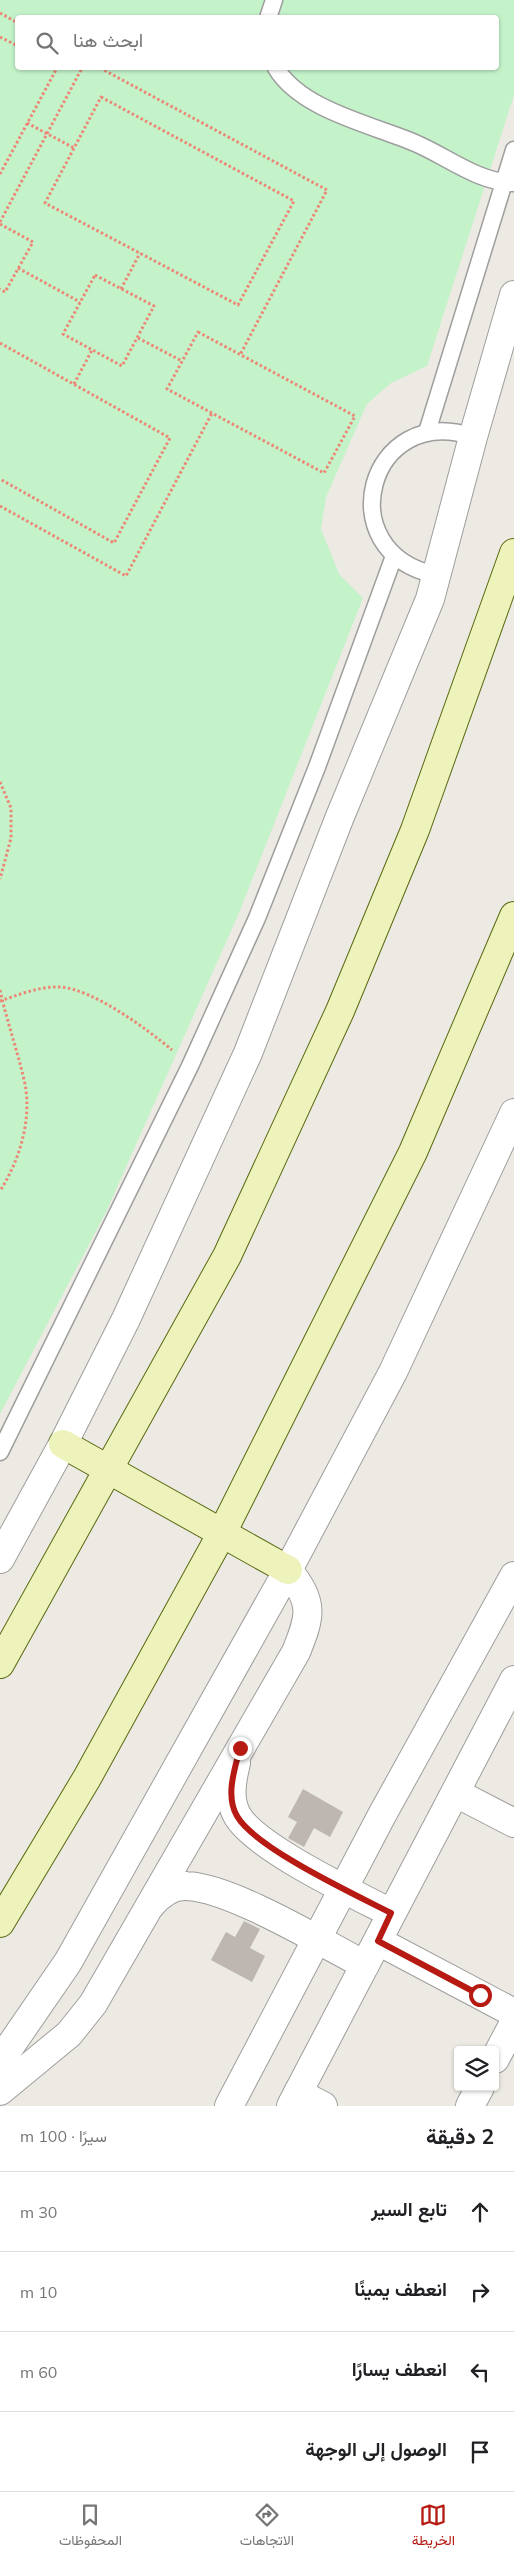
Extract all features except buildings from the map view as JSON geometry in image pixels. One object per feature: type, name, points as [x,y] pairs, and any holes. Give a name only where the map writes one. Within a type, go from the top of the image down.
[{"type":"street","points":[[0,1559],[63,1444],[126,1319],[248,1053],[336,828],[430,599],[473,437],[514,294]]},
{"type":"street","points":[[0,1664],[110,1470],[227,1256],[340,1012],[415,830],[514,553]]},
{"type":"street","points":[[0,1923],[88,1778],[222,1533],[413,1152],[514,916]]},
{"type":"street","points":[[0,2061],[68,1962],[288,1570],[393,1372],[514,1114]]},
{"type":"street","points":[[0,2090],[69,2034],[93,2004],[296,1652],[308,1621],[304,1590],[288,1570],[63,1444]]},
{"type":"street","points":[[229,2106],[343,1888],[514,1576]]},
{"type":"street","points":[[323,2106],[295,2100],[514,1680]]},
{"type":"street","points":[[240,1748],[232,1779],[232,1797],[236,1814],[247,1829],[282,1854],[391,1913]]},
{"type":"street","points":[[456,1793],[514,1824]]},
{"type":"street","points":[[145,1911],[169,1889],[186,1886],[213,1890],[365,1965]]},
{"type":"street","points":[[378,1941],[514,2013]]},
{"type":"street","points":[[499,2052],[514,2024]]},
{"type":"street","points":[[470,2106],[478,2091]]},
{"type":"lane","points":[[269,15],[274,0]]},
{"type":"lane","points":[[278,70],[290,86],[349,119],[414,142],[478,176],[509,183]]},
{"type":"lane","points":[[427,432],[509,183],[514,150]]},
{"type":"lane","points":[[436,575],[421,572],[394,556],[384,544],[372,515],[374,484],[379,470],[399,446],[412,437],[427,432],[458,432],[473,437]]},
{"type":"lane","points":[[0,1452],[190,1066],[224,992],[288,842],[394,556]]},
{"type":"path","points":[[0,13],[15,21]]},
{"type":"path","points":[[0,37],[15,44]]},
{"type":"path","points":[[0,174],[56,70]]},
{"type":"path","points":[[0,289],[5,292],[32,242],[0,223],[81,70]]},
{"type":"path","points":[[104,70],[327,190],[240,355]]},
{"type":"path","points":[[101,98],[294,201],[238,305],[140,253],[45,202],[101,98]]},
{"type":"path","points":[[27,123],[74,148]]},
{"type":"path","points":[[121,288],[140,253]]},
{"type":"path","points":[[18,268],[80,302]]},
{"type":"path","points":[[95,275],[121,288],[154,306],[122,366],[63,334],[95,275]]},
{"type":"path","points":[[198,332],[355,416],[324,473],[167,389],[182,361],[198,332]]},
{"type":"path","points":[[138,338],[182,361]]},
{"type":"path","points":[[0,343],[170,438],[114,543],[0,479]]},
{"type":"path","points":[[74,384],[92,350]]},
{"type":"path","points":[[0,506],[126,576],[212,412]]},
{"type":"path","points":[[0,782],[11,808],[11,838],[0,879]]},
{"type":"path","points":[[1,1001],[28,992],[60,987],[90,996],[123,1014],[151,1033],[190,1066]]},
{"type":"path","points":[[0,990],[1,1001],[25,1085],[26,1122],[16,1161],[0,1191]]},
{"type":"green space","points":[[0,0],[514,0],[514,95],[427,366],[391,383],[367,404],[326,497],[321,529],[339,574],[363,598],[239,913],[106,1212],[0,1414]]},
{"type":"route","points":[[240,1748],[232,1779],[232,1797],[236,1814],[247,1829],[289,1858],[391,1913],[378,1941],[480,1995]]}]
